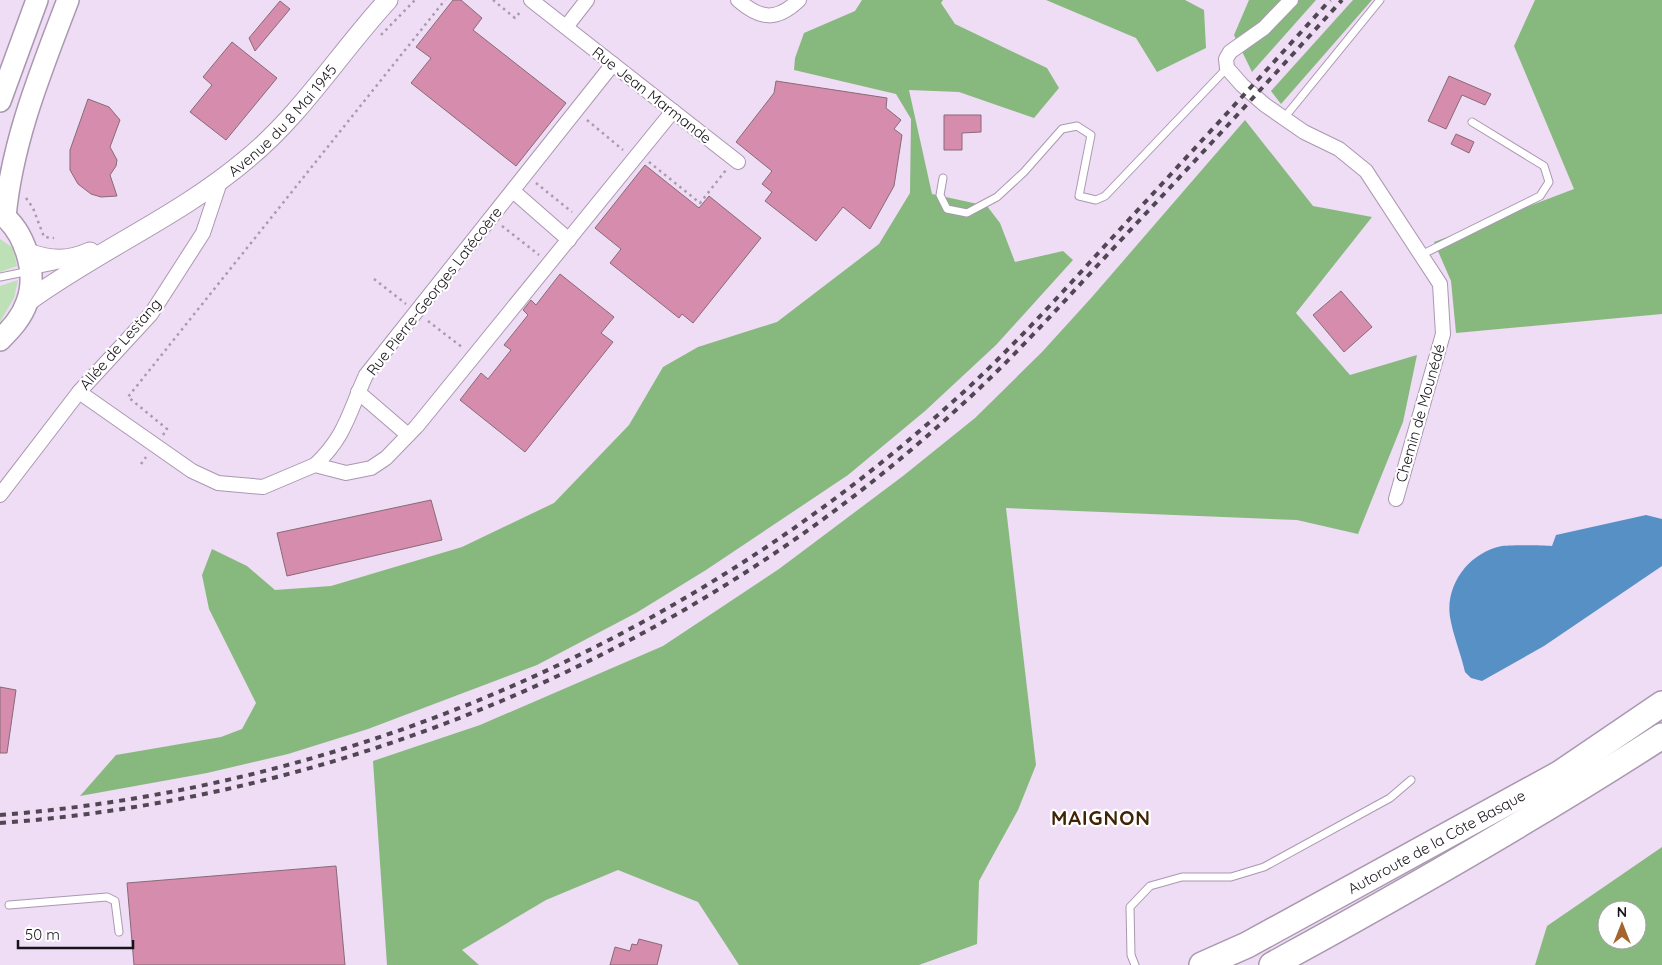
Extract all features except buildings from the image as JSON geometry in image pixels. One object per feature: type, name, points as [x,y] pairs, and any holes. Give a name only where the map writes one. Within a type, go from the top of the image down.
[{"type":"highway","name":"Autoroute de la Côte Basque","points":[[1202,965],[1247,945],[1559,774],[1662,704]]},
{"type":"highway","name":"Autoroute de la Côte Basque","points":[[1272,965],[1425,881],[1574,793],[1662,736]]},
{"type":"main road","points":[[0,101],[37,0]]},
{"type":"main road","points":[[0,340],[15,325],[28,302],[31,289],[29,261],[16,229],[3,215],[8,185],[16,147],[41,70],[68,0]]},
{"type":"main road","name":"Avenue du 8 Mai 1945","points":[[28,302],[57,280],[220,182],[274,135],[388,0]]},
{"type":"main road","name":"Avenue du 8 Mai 1945","points":[[29,261],[56,261],[78,257],[159,220]]},
{"type":"street","points":[[566,27],[587,0]]},
{"type":"street","points":[[738,0],[751,12],[768,16],[786,13],[799,0]]},
{"type":"street","points":[[1228,68],[1226,59],[1230,52],[1264,28],[1291,0]]},
{"type":"street","name":"Rue Jean Marmande","points":[[528,3],[566,27],[673,111],[733,165]]},
{"type":"street","name":"Rue Pierre-Georges Latécoère","points":[[79,392],[192,471],[218,483],[263,488],[315,466],[331,450],[344,431],[366,375],[613,64]]},
{"type":"street","name":"Chemin de Mounédé","points":[[1228,68],[1252,95],[1304,132],[1339,149],[1366,171],[1440,284],[1443,334],[1396,499]]},
{"type":"street","points":[[315,466],[346,473],[371,468],[386,458],[408,435],[569,240],[633,154],[673,111]]},
{"type":"street","name":"Allée de Lestang","points":[[0,495],[79,392],[151,314],[203,233],[220,182]]},
{"type":"street","name":"Rue Pierre-Georges Latécoère","points":[[513,191],[569,240]]},
{"type":"street","name":"Rue Pierre-Georges Latécoère","points":[[358,392],[408,435]]},
{"type":"lane","points":[[1284,118],[1380,0]]},
{"type":"lane","points":[[943,178],[940,195],[947,209],[966,213],[997,197],[1024,172],[1062,129],[1077,126],[1091,135],[1079,196],[1096,200],[1105,196],[1228,68]]},
{"type":"lane","points":[[1421,255],[1540,196],[1549,182],[1544,166],[1472,122]]},
{"type":"lane","points":[[0,277],[29,261]]},
{"type":"lane","points":[[1135,965],[1131,955],[1130,907],[1150,886],[1182,877],[1231,877],[1264,868],[1390,798],[1411,780]]},
{"type":"lane","points":[[9,904],[107,897],[115,901],[119,932]]},
{"type":"path","points":[[141,464],[167,429],[128,397],[445,0]]},
{"type":"path","points":[[493,0],[515,18],[528,3]]},
{"type":"path","points":[[576,112],[700,202],[733,165]]},
{"type":"path","points":[[535,183],[578,217]]},
{"type":"path","points":[[24,196],[33,208],[44,236],[54,238]]},
{"type":"path","points":[[502,225],[544,258]]},
{"type":"green space","points":[[862,0],[943,0],[941,3],[955,24],[1047,68],[1059,88],[1034,118],[959,92],[909,90],[932,194],[987,206],[1000,223],[1015,262],[1063,251],[1073,260],[996,345],[925,411],[848,475],[706,570],[636,613],[537,665],[368,729],[288,754],[207,773],[80,796],[116,755],[221,737],[242,729],[256,703],[209,609],[202,575],[212,549],[247,566],[275,590],[331,586],[462,547],[554,503],[629,425],[663,367],[698,347],[777,322],[879,244],[910,193],[911,119],[896,94],[794,70],[795,58],[804,33],[855,11]]},
{"type":"green space","points":[[1046,0],[1185,0],[1204,10],[1206,48],[1157,72],[1136,38]]},
{"type":"green space","points":[[1249,0],[1316,0],[1252,72],[1234,35]]},
{"type":"green space","points":[[1353,0],[1372,0],[1281,104],[1271,91]]},
{"type":"green space","points":[[1535,0],[1662,0],[1662,314],[1456,333],[1451,281],[1434,242],[1574,189],[1514,46]]},
{"type":"green space","points":[[1245,120],[1313,206],[1372,217],[1296,313],[1350,375],[1417,355],[1403,422],[1358,534],[1297,520],[1006,508],[1036,765],[1018,810],[979,881],[977,944],[919,965],[739,965],[698,902],[618,870],[546,900],[462,950],[479,965],[387,965],[373,761],[480,725],[663,646],[779,569],[903,476],[975,418],[1042,352],[1092,297]]},
{"type":"green space","points":[[0,239],[13,248],[17,266],[0,272]]},
{"type":"green space","points":[[18,280],[14,298],[0,322],[0,286]]},
{"type":"green space","points":[[1662,847],[1662,965],[1535,965],[1547,926]]},
{"type":"water","points":[[1646,515],[1662,519],[1662,566],[1544,646],[1482,681],[1471,678],[1465,672],[1451,624],[1449,605],[1456,582],[1470,562],[1490,549],[1502,546],[1552,546],[1556,535]]},
{"type":"railway","points":[[0,815],[131,799],[259,772],[385,735],[507,688],[625,631],[739,565],[846,490],[948,406],[991,366],[1249,90],[1330,0]]},
{"type":"railway","points":[[0,823],[131,808],[261,781],[388,744],[512,696],[632,639],[747,572],[855,495],[978,390],[1061,305],[1342,0]]},
{"type":"district","name":"MAIGNON","points":[[1101,817]]}]
